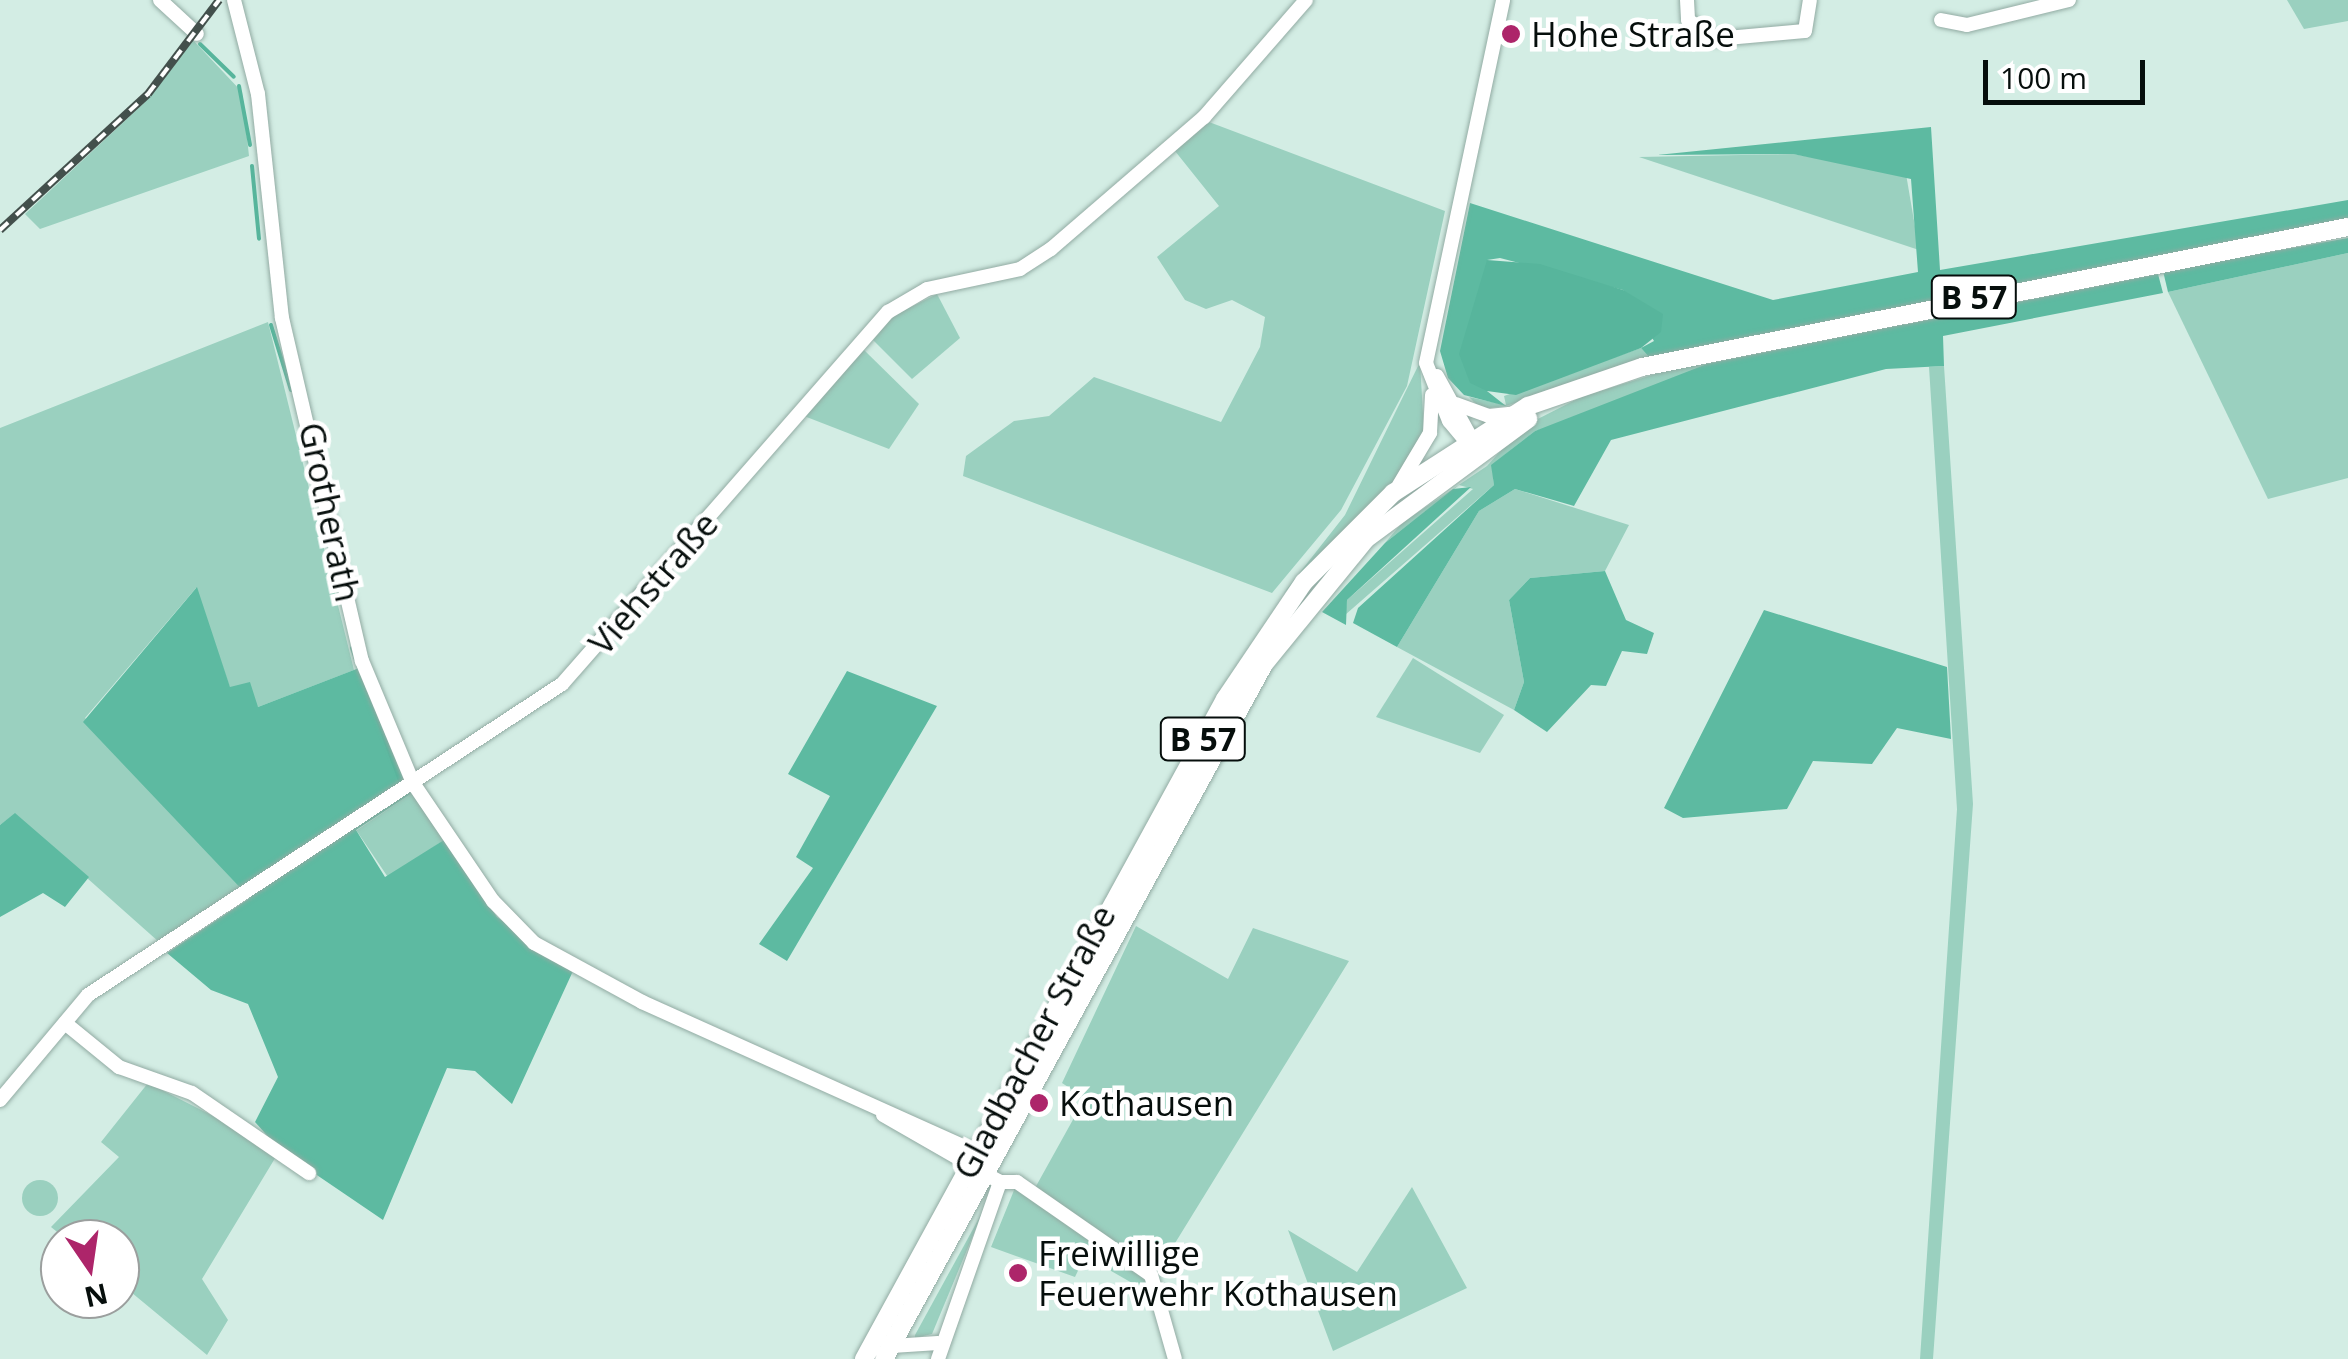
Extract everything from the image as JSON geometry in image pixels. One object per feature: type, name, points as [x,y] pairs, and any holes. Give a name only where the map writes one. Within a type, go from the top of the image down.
[{"type":"main road","name":"B 57","points":[[1392,493],[1516,412],[1603,380],[1723,346],[2348,226]]},
{"type":"main road","name":"B 57","points":[[1471,443],[1603,380]]},
{"type":"main road","name":"Gladbacher Straße","points":[[888,1352],[994,1178],[1264,664],[1366,539],[1471,443]]},
{"type":"main road","name":"Gladbacher Straße","points":[[864,1359],[973,1154],[1268,630],[1392,493]]},
{"type":"street","points":[[160,0],[196,34]]},
{"type":"street","name":"Grotherath","points":[[234,0],[258,94],[271,239],[362,661],[412,781],[493,901],[534,943],[973,1154],[994,1178]]},
{"type":"street","name":"Viehstraße","points":[[0,1100],[6,1084],[88,996],[592,656],[888,312],[927,289],[1020,269],[1204,117],[1306,0]]},
{"type":"street","points":[[1392,493],[1430,433],[1430,346],[1502,0]]},
{"type":"street","points":[[1687,0],[1688,20],[1716,38],[1805,31],[1810,0]]},
{"type":"street","points":[[1941,20],[1967,25],[2068,0]]},
{"type":"street","points":[[1430,346],[1471,443]]},
{"type":"street","points":[[1431,384],[1471,443]]},
{"type":"street","points":[[1456,404],[1489,416],[1516,412]]},
{"type":"street","points":[[65,1023],[119,1067],[192,1093],[310,1173]]},
{"type":"street","points":[[888,1352],[938,1351],[994,1178],[1017,1182],[1151,1275],[1176,1359]]},
{"type":"shaded area","points":[[2287,0],[2348,0],[2348,21],[2304,29]]},
{"type":"shaded area","points":[[192,39],[242,92],[249,156],[40,229],[25,214],[144,103]]},
{"type":"shaded area","points":[[1209,122],[1445,211],[1407,386],[1341,510],[1272,593],[963,476],[966,456],[1014,421],[1049,416],[1094,377],[1221,422],[1260,347],[1265,317],[1232,300],[1206,309],[1185,300],[1157,257],[1219,206],[1175,151]]},
{"type":"shaded area","points":[[1931,127],[1940,270],[2348,200],[2348,219],[1649,357],[1641,348],[1654,341],[1623,290],[1500,258],[1487,260],[1487,391],[1506,406],[1464,395],[1448,378],[1440,351],[1470,203],[1773,300],[1918,272],[1911,179],[1793,154],[1657,155]]},
{"type":"shaded area","points":[[1793,154],[1906,174],[1919,250],[1639,157]]},
{"type":"shaded area","points":[[2348,238],[2348,253],[2168,292],[2163,271]]},
{"type":"shaded area","points":[[2348,253],[2348,478],[2268,499],[2168,292]]},
{"type":"shaded area","points":[[1487,260],[1540,264],[1623,290],[1663,314],[1661,332],[1641,348],[1516,395],[1487,391],[1470,383],[1459,354]]},
{"type":"shaded area","points":[[2158,274],[1920,320],[1535,431],[1492,465],[1494,485],[1345,615],[1347,600],[1473,489],[1459,485],[1385,543],[1287,657],[1402,523],[1487,466],[1522,427],[1581,397],[1694,362]]},
{"type":"shaded area","points":[[2158,274],[2163,293],[1943,336],[1944,366],[1886,369],[1611,440],[1574,506],[1515,489],[1479,511],[1397,647],[1353,623],[1358,608],[1494,485],[1491,465],[1535,431],[1707,364]]},
{"type":"shaded area","points":[[937,294],[960,338],[912,379],[873,340],[893,316]]},
{"type":"shaded area","points":[[268,322],[354,670],[258,707],[230,688],[196,588],[85,718],[242,888],[159,942],[15,814],[0,825],[0,428]]},
{"type":"shaded area","points":[[1641,348],[1649,357],[1506,406],[1481,409],[1469,397],[1506,405],[1504,396]]},
{"type":"shaded area","points":[[864,350],[919,404],[889,449],[804,416]]},
{"type":"shaded area","points":[[1420,362],[1424,432],[1404,472],[1283,594],[1345,515]]},
{"type":"shaded area","points":[[1944,366],[1973,804],[1933,1359],[1920,1359],[1957,809],[1929,367]]},
{"type":"shaded area","points":[[1471,487],[1347,600],[1346,625],[1322,612],[1385,543],[1453,489]]},
{"type":"shaded area","points":[[1515,489],[1629,525],[1605,571],[1530,578],[1509,600],[1524,682],[1514,710],[1397,647],[1479,511]]},
{"type":"shaded area","points":[[1605,571],[1626,620],[1654,633],[1647,654],[1622,651],[1606,686],[1591,685],[1547,732],[1514,710],[1524,682],[1509,600],[1530,578]]},
{"type":"shaded area","points":[[197,587],[230,687],[250,682],[258,707],[359,668],[412,793],[356,830],[385,877],[444,840],[497,917],[573,971],[512,1104],[475,1071],[447,1068],[383,1220],[280,1150],[255,1122],[278,1077],[248,1004],[211,990],[167,953],[250,898],[83,722]]},
{"type":"shaded area","points":[[1764,610],[1947,667],[1951,739],[1897,728],[1872,764],[1813,761],[1787,809],[1683,818],[1664,808]]},
{"type":"shaded area","points":[[1413,658],[1504,715],[1480,753],[1376,717]]},
{"type":"shaded area","points":[[847,671],[937,706],[787,961],[759,944],[813,868],[796,857],[830,796],[788,774]]},
{"type":"shaded area","points":[[412,793],[444,840],[388,878],[356,830]]},
{"type":"shaded area","points":[[15,813],[89,877],[65,907],[43,893],[0,917],[0,825]]},
{"type":"shaded area","points":[[1136,926],[1228,979],[1253,928],[1349,961],[1164,1261],[1154,1283],[1160,1299],[1085,1256],[1075,1277],[991,1247],[1019,1178],[1035,1188],[1085,1098],[1062,1083]]},
{"type":"shaded area","points":[[148,1083],[280,1150],[202,1279],[228,1320],[207,1355],[140,1300],[140,1219],[59,1219],[119,1157],[101,1142]]},
{"type":"shaded area","points":[[40,1180],[53,1185],[58,1198],[53,1211],[40,1216],[27,1211],[22,1198],[27,1185]]},
{"type":"shaded area","points":[[1412,1187],[1467,1288],[1333,1351],[1288,1230],[1357,1272]]},
{"type":"shaded area","points":[[984,1209],[932,1334],[915,1338],[915,1335]]},
{"type":"waterway","points":[[200,44],[234,77]]},
{"type":"waterway","points":[[239,86],[250,145]]},
{"type":"waterway","points":[[252,166],[259,239]]},
{"type":"waterway","points":[[271,325],[291,390]]},
{"type":"waterway","points":[[352,648],[401,783]]},
{"type":"railway","points":[[0,230],[148,94],[219,0]]},
{"type":"place","name":"Hohe Straße","points":[[1511,34]]},
{"type":"place","name":"Kothausen","points":[[1039,1103]]},
{"type":"place","name":"Freiwillige Feuerwehr Kothausen","points":[[1018,1273]]}]
